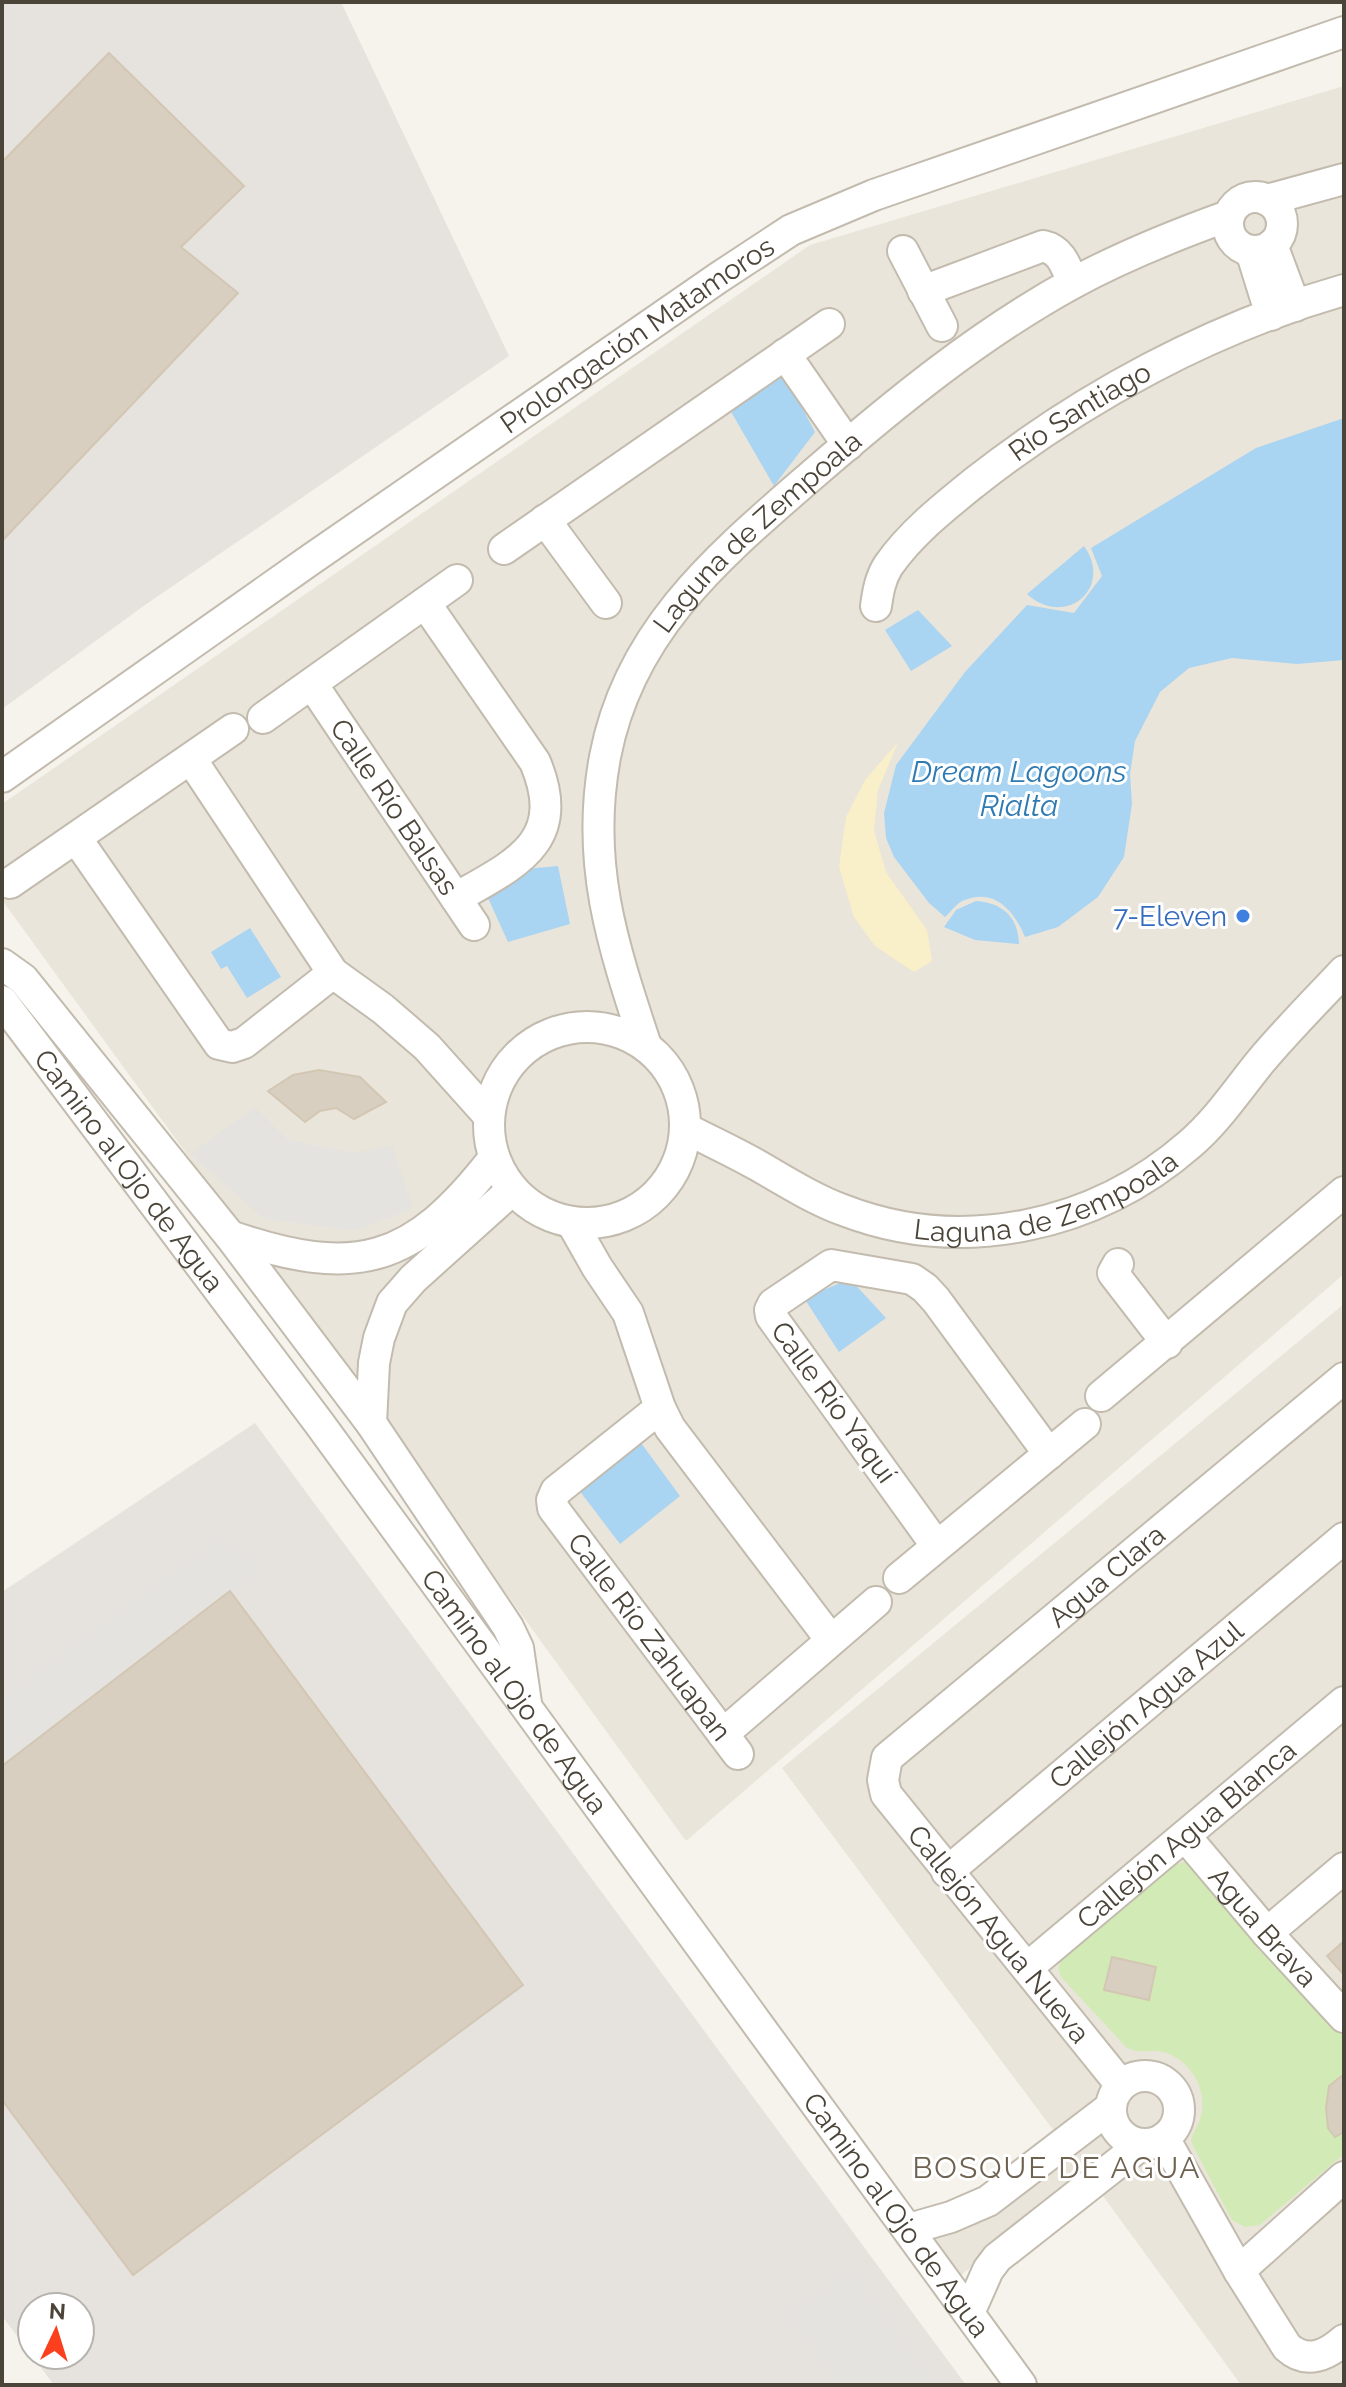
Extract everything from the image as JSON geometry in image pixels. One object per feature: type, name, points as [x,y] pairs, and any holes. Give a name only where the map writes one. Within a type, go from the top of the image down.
[{"type":"street","name":"Prolongación Matamoros","points":[[2,777],[336,542],[791,230],[874,195],[1344,32]]},
{"type":"street","points":[[1267,200],[1279,212],[1282,221],[1278,238],[1262,248],[1234,243],[1227,226],[1228,216],[1240,201],[1249,198],[1267,200],[1344,179]]},
{"type":"street","name":"Laguna de Zempoala","points":[[646,1046],[617,958],[601,888],[599,802],[617,711],[657,629],[694,583],[734,545],[848,445],[940,370],[1073,283],[1156,243],[1228,216]]},
{"type":"street","points":[[923,291],[1043,246],[1051,248],[1061,257],[1073,283]]},
{"type":"street","points":[[1262,248],[1283,310]]},
{"type":"street","points":[[903,251],[942,326]]},
{"type":"street","name":"Río Santiago","points":[[876,606],[879,588],[888,567],[915,534],[1009,456],[1083,406],[1196,346],[1283,310],[1344,290]]},
{"type":"street","points":[[504,549],[829,324]]},
{"type":"street","points":[[785,354],[848,445]]},
{"type":"street","points":[[545,520],[606,603]]},
{"type":"street","points":[[263,718],[457,580]]},
{"type":"street","name":"Calle Río Balsas","points":[[312,684],[456,898],[511,866],[539,838],[547,799],[544,783],[535,762],[425,603]]},
{"type":"street","points":[[10,883],[233,729]]},
{"type":"street","points":[[191,759],[333,973],[383,1009],[427,1047],[488,1115]]},
{"type":"street","points":[[547,799],[599,802]]},
{"type":"street","points":[[76,838],[219,1044],[232,1047],[244,1043],[333,973]]},
{"type":"street","points":[[456,898],[474,925]]},
{"type":"street","points":[[2,964],[23,979],[230,1236],[371,1423],[508,1627],[518,1648],[526,1705]]},
{"type":"street","name":"Laguna de Zempoala","points":[[687,1129],[744,1157],[807,1194],[877,1222],[938,1231],[995,1232],[1044,1223],[1115,1194],[1156,1170],[1191,1144],[1223,1112],[1292,1025],[1344,971]]},
{"type":"street","name":"Camino al Ojo de Agua","points":[[2,1001],[319,1423],[1021,2385]]},
{"type":"street","points":[[591,1026],[620,1032],[646,1046],[669,1068],[674,1078],[683,1097],[687,1129],[680,1161],[663,1190],[637,1211],[605,1223],[572,1223],[539,1212],[512,1190],[494,1158],[489,1137],[488,1115],[496,1087],[511,1061],[534,1042],[561,1030],[591,1026]]},
{"type":"street","points":[[230,1236],[305,1257],[367,1258],[407,1241],[436,1222],[466,1194],[494,1158]]},
{"type":"street","points":[[371,1423],[374,1363],[392,1303],[413,1279],[512,1190]]},
{"type":"street","points":[[1101,1396],[1344,1192]]},
{"type":"street","points":[[864,1269],[877,1222]]},
{"type":"street","points":[[572,1223],[628,1313],[660,1408],[670,1428],[831,1640]]},
{"type":"street","points":[[367,1258],[392,1303]]},
{"type":"street","points":[[1118,1264],[1113,1273],[1167,1343]]},
{"type":"street","name":"Calle Río Yaquí","points":[[936,1545],[770,1313],[773,1304],[831,1265],[912,1279],[925,1288],[1049,1454]]},
{"type":"street","name":"Agua Clara","points":[[883,1780],[887,1758],[1344,1378]]},
{"type":"street","name":"Calle Río Zahuapan","points":[[660,1408],[556,1491],[553,1508],[730,1744],[831,1640],[876,1602]]},
{"type":"street","points":[[899,1578],[1085,1424]]},
{"type":"street","name":"Callejón Agua Azul","points":[[947,1872],[1344,1538]]},
{"type":"street","name":"Callejón Agua Blanca","points":[[1027,1968],[1344,1702]]},
{"type":"street","name":"Callejón Agua Nueva","points":[[883,1780],[886,1794],[1027,1968],[1116,2096]]},
{"type":"street","name":"Agua Brava","points":[[1185,1836],[1267,1933],[1344,2017]]},
{"type":"street","points":[[1267,1933],[1344,1868]]},
{"type":"street","points":[[909,2229],[951,2217],[988,2201],[1142,2076],[1163,2081],[1171,2089],[1179,2110],[1177,2120],[997,2258],[988,2270],[969,2313]]},
{"type":"street","points":[[1116,2096],[1111,2117],[1122,2135],[1153,2141],[1287,2347],[1292,2352],[1315,2357],[1328,2353],[1344,2340]]},
{"type":"street","points":[[1239,2271],[1344,2177]]},
{"type":"shaded area","points":[[2,2],[341,2],[509,356],[145,605],[2,709]]},
{"type":"shaded area","points":[[1344,86],[1344,1274],[686,1841],[2,900],[2,804],[810,245]]},
{"type":"shaded area","points":[[255,1107],[288,1140],[353,1153],[392,1145],[413,1208],[356,1231],[264,1219],[190,1154]]},
{"type":"shaded area","name":"BOSQUE DE AGUA","points":[[1344,1304],[1344,2385],[1241,2385],[1087,2174],[960,2276],[929,2233],[1057,2135],[782,1768]]},
{"type":"shaded area","points":[[255,1423],[966,2385],[54,2385],[43,2371],[96,2371],[96,2291],[16,2291],[16,2335],[2,2316],[2,1592]]},
{"type":"shaded area","points":[[223,1534],[263,1570],[2,1763],[2,1696]]},
{"type":"shaded area","points":[[853,2268],[937,2385],[838,2385],[784,2314]]},
{"type":"green space","points":[[1185,1862],[1194,1867],[1344,2038],[1344,2154],[1260,2225],[1245,2227],[1232,2220],[1194,2148],[1191,2140],[1201,2116],[1202,2096],[1189,2068],[1163,2052],[1135,2051],[1126,2047],[1061,1977],[1058,1968],[1062,1958],[1174,1865]]},
{"type":"sand","points":[[898,742],[878,790],[874,831],[886,872],[927,930],[932,961],[914,972],[875,946],[854,917],[839,867],[846,817],[865,780]]},
{"type":"water","points":[[784,374],[815,432],[774,486],[730,410]]},
{"type":"water","name":"Dream Lagoons Rialta","points":[[1344,418],[1344,660],[1297,664],[1232,658],[1189,668],[1160,692],[1135,741],[1130,774],[1132,804],[1124,857],[1098,897],[1058,927],[1025,937],[1002,904],[985,897],[962,901],[945,917],[929,903],[894,857],[886,838],[884,813],[896,765],[965,672],[1027,605],[1074,613],[1102,576],[1091,548],[1256,448]]},
{"type":"water","points":[[1084,546],[1092,562],[1093,576],[1089,589],[1081,599],[1056,607],[1042,604],[1027,594]]},
{"type":"water","points":[[918,610],[952,646],[911,671],[885,630]]},
{"type":"water","points":[[558,866],[570,924],[508,942],[488,898],[514,870]]},
{"type":"water","points":[[976,901],[994,905],[1007,913],[1016,926],[1019,944],[975,940],[944,927],[956,910]]},
{"type":"water","points":[[250,928],[281,977],[247,998],[227,966],[221,969],[211,952]]},
{"type":"water","points":[[850,1279],[886,1318],[839,1352],[804,1298]]},
{"type":"water","points":[[641,1443],[680,1496],[620,1544],[579,1490]]},
{"type":"building","points":[[109,53],[244,186],[181,247],[238,293],[2,541],[2,162]]},
{"type":"building","points":[[319,1070],[360,1077],[386,1102],[354,1119],[336,1108],[320,1111],[305,1122],[268,1091],[293,1075]]},
{"type":"building","points":[[230,1591],[523,1985],[133,2275],[2,2100],[2,1766]]},
{"type":"building","points":[[1344,1941],[1344,1975],[1327,1956]]},
{"type":"building","points":[[1112,1957],[1156,1967],[1149,2000],[1104,1990]]},
{"type":"building","points":[[1344,2074],[1344,2132],[1335,2137],[1328,2128],[1326,2108],[1329,2086]]},
{"type":"place","name":"7-Eleven","points":[[1243,916]]},
{"type":"district","name":"BOSQUE DE AGUA","points":[[1057,2168]]}]
